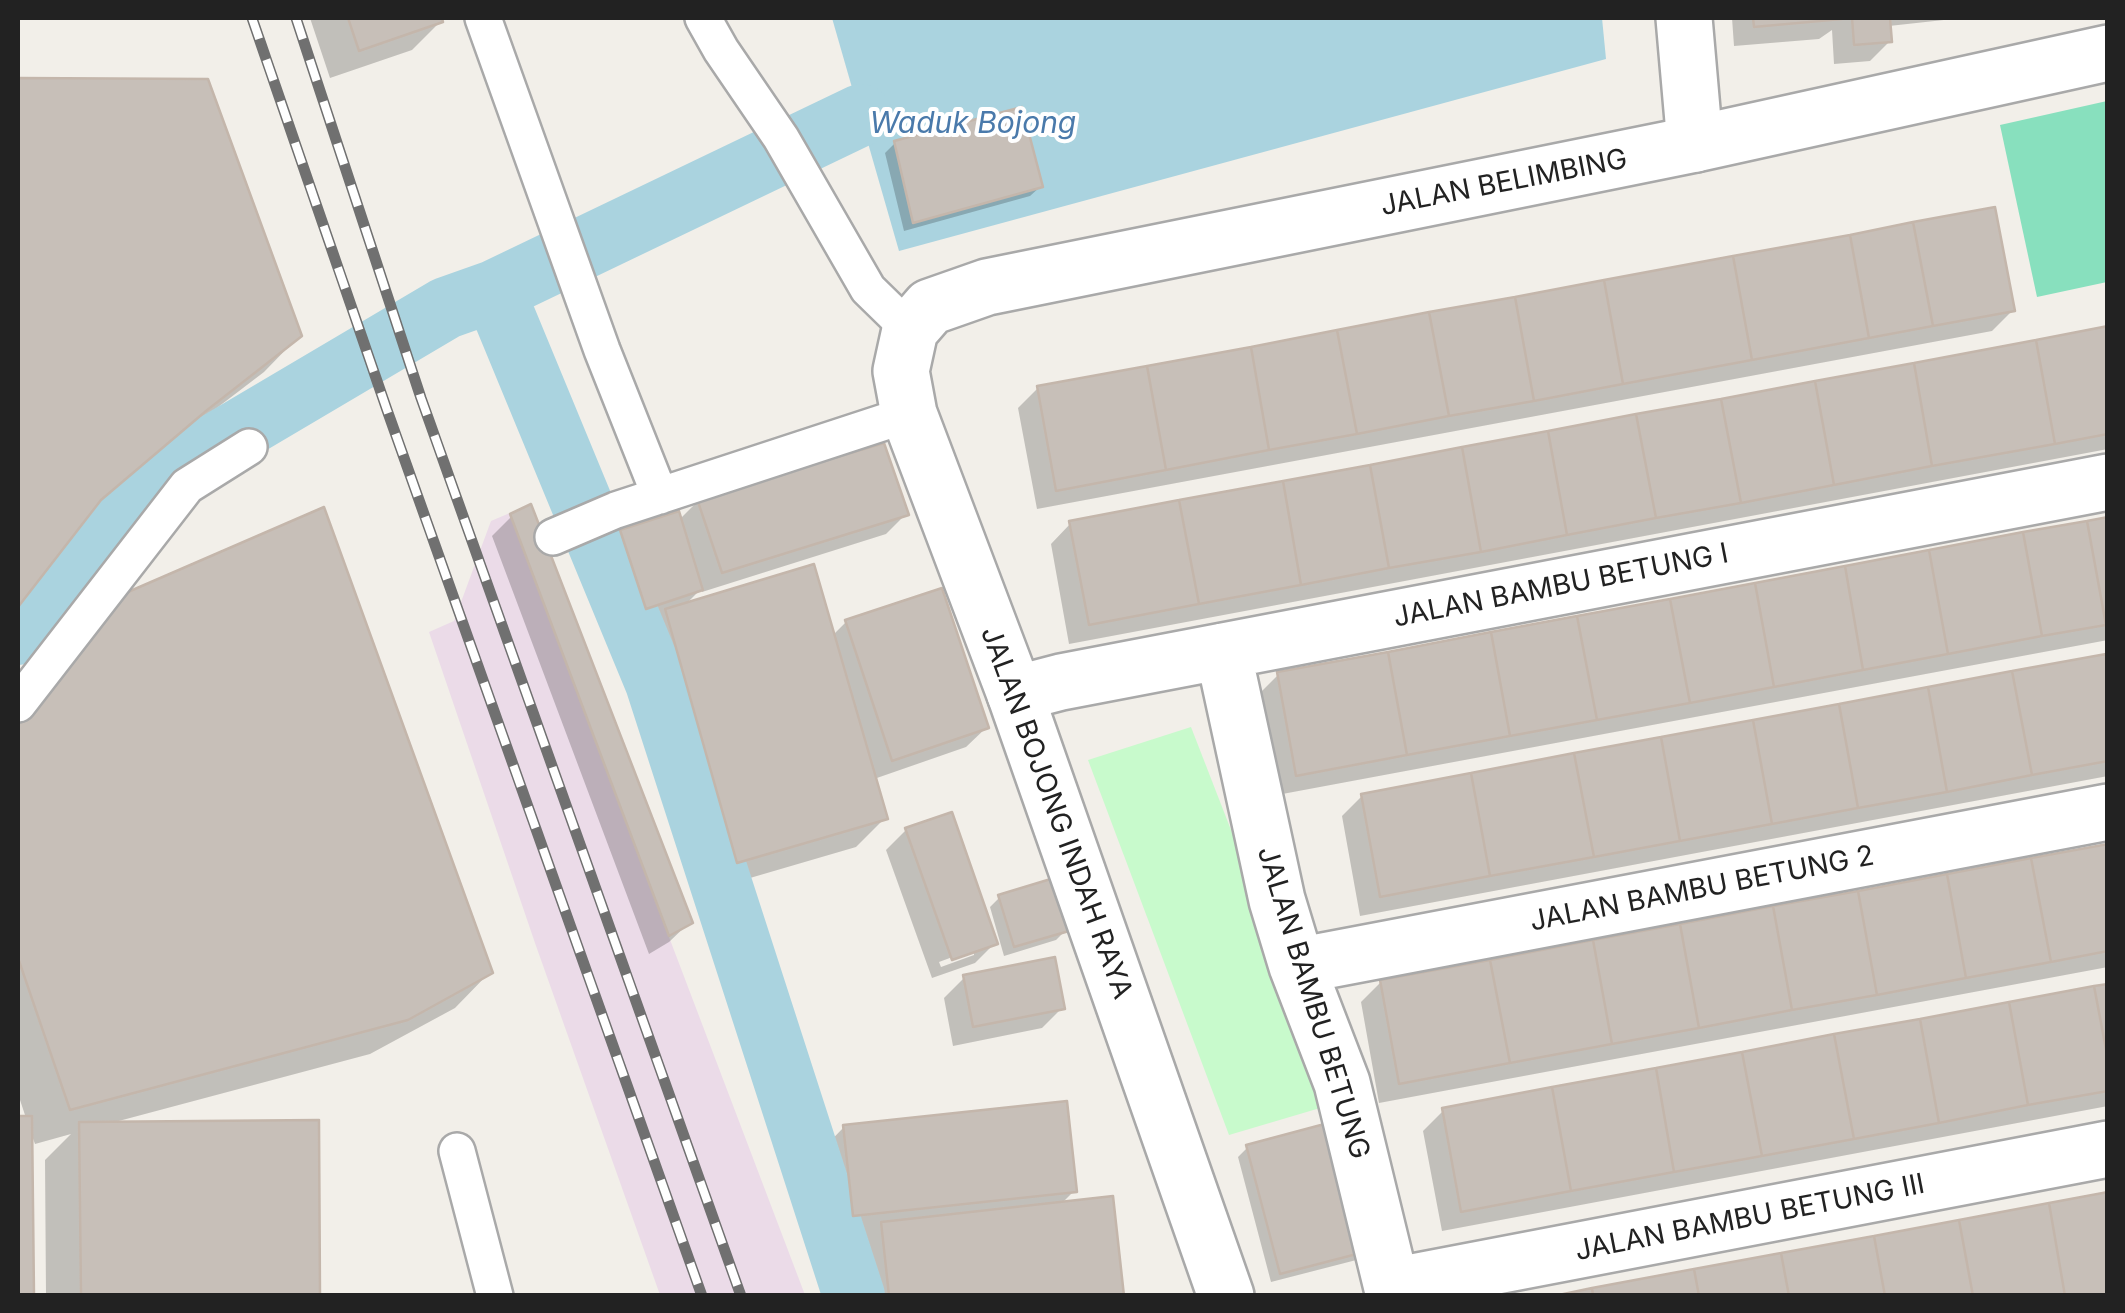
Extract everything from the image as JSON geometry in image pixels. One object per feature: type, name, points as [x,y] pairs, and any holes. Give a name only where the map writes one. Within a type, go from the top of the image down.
[{"type":"street","points":[[1684,18],[1695,144]]},
{"type":"street","name":"JALAN BELIMBING","points":[[910,330],[930,307],[987,287],[1695,144],[2108,53]]},
{"type":"street","name":"JALAN BOJONG INDAH RAYA","points":[[910,330],[902,371],[909,414],[1015,694],[1226,1296]]},
{"type":"street","name":"JALAN BAMBU BETUNG I","points":[[1015,694],[1061,682],[2108,482]]},
{"type":"street","name":"JALAN BAMBU BETUNG","points":[[1223,651],[1277,900],[1297,966],[1342,1084],[1393,1291]]},
{"type":"street","name":"JALAN BAMBU BETUNG 2","points":[[1297,966],[2108,812]]},
{"type":"street","name":"JALAN BAMBU BETUNG III","points":[[1393,1291],[2108,1149]]},
{"type":"lane","points":[[483,18],[602,350],[660,496]]},
{"type":"lane","points":[[703,18],[720,50],[781,138],[868,289],[910,330]]},
{"type":"lane","points":[[560,533],[616,510],[909,414]]},
{"type":"lane","points":[[18,704],[187,486],[249,448]]},
{"type":"lane","points":[[457,1151],[495,1296]]},
{"type":"shaded area","points":[[531,504],[693,923],[669,937],[805,1295],[660,1295],[535,943],[429,632],[454,621],[491,521]]},
{"type":"green space","points":[[2107,101],[2107,282],[2037,297],[2000,125]]},
{"type":"green space","points":[[1191,727],[1337,1103],[1229,1135],[1088,760]]},
{"type":"water","name":"Waduk Bojong","points":[[832,18],[1602,18],[1606,59],[899,251]]},
{"type":"building","points":[[348,18],[442,18],[443,22],[359,51]]},
{"type":"building","points":[[1753,18],[1842,18],[1842,19],[1754,27]]},
{"type":"building","points":[[1852,18],[1890,18],[1892,42],[1854,45]]},
{"type":"building","points":[[18,78],[208,79],[302,336],[101,500],[18,607]]},
{"type":"building","points":[[1022,107],[1043,187],[913,223],[894,141]]},
{"type":"building","points":[[1995,207],[2015,311],[1933,326],[1913,222]]},
{"type":"building","points":[[1913,222],[1933,326],[1869,338],[1850,235]]},
{"type":"building","points":[[1850,235],[1869,338],[1752,360],[1733,256]]},
{"type":"building","points":[[1733,256],[1752,360],[1623,384],[1604,280]]},
{"type":"building","points":[[1604,280],[1623,384],[1534,401],[1515,297]]},
{"type":"building","points":[[1515,297],[1534,401],[1449,416],[1429,312]]},
{"type":"building","points":[[1429,312],[1449,416],[1357,434],[1337,330]]},
{"type":"building","points":[[2108,326],[2108,434],[2055,444],[2036,340]]},
{"type":"building","points":[[1337,330],[1357,434],[1269,450],[1251,347]]},
{"type":"building","points":[[2036,340],[2055,444],[1932,466],[1914,363]]},
{"type":"building","points":[[1251,347],[1269,450],[1166,470],[1147,366]]},
{"type":"building","points":[[1914,363],[1932,466],[1834,485],[1815,381]]},
{"type":"building","points":[[1147,366],[1166,470],[1056,491],[1037,386]]},
{"type":"building","points":[[1815,381],[1834,485],[1741,503],[1721,399]]},
{"type":"building","points":[[1721,399],[1741,503],[1656,518],[1636,414]]},
{"type":"building","points":[[1636,414],[1656,518],[1567,535],[1548,431]]},
{"type":"building","points":[[1548,431],[1567,535],[1481,552],[1462,447]]},
{"type":"building","points":[[884,443],[909,515],[722,573],[697,499]]},
{"type":"building","points":[[1462,447],[1481,552],[1389,568],[1370,465]]},
{"type":"building","points":[[1370,465],[1389,568],[1301,585],[1283,481]]},
{"type":"building","points":[[1283,481],[1301,585],[1199,604],[1179,500]]},
{"type":"building","points":[[1179,500],[1199,604],[1089,625],[1069,521]]},
{"type":"building","points":[[531,504],[693,923],[669,936],[510,514]]},
{"type":"building","points":[[324,507],[493,973],[408,1020],[70,1110],[18,958],[18,724],[121,595]]},
{"type":"building","points":[[679,511],[703,590],[646,609],[620,530]]},
{"type":"building","points":[[2108,517],[2108,625],[2106,625],[2087,521]]},
{"type":"building","points":[[2087,521],[2106,625],[2042,636],[2023,532]]},
{"type":"building","points":[[2023,532],[2042,636],[1948,654],[1929,550]]},
{"type":"building","points":[[1929,550],[1948,654],[1863,670],[1845,566]]},
{"type":"building","points":[[814,564],[888,819],[737,863],[665,609]]},
{"type":"building","points":[[1845,566],[1863,670],[1774,687],[1755,583]]},
{"type":"building","points":[[1755,583],[1774,687],[1690,703],[1670,599]]},
{"type":"building","points":[[942,588],[989,728],[892,761],[845,620]]},
{"type":"building","points":[[1670,599],[1690,703],[1597,720],[1577,616]]},
{"type":"building","points":[[1577,616],[1597,720],[1510,736],[1491,632]]},
{"type":"building","points":[[1491,632],[1510,736],[1407,755],[1388,652]]},
{"type":"building","points":[[1388,652],[1407,755],[1296,776],[1277,672]]},
{"type":"building","points":[[2106,654],[2108,761],[2032,775],[2012,671]]},
{"type":"building","points":[[2012,671],[2032,775],[1947,792],[1928,687]]},
{"type":"building","points":[[1928,687],[1947,792],[1858,808],[1839,704]]},
{"type":"building","points":[[1839,704],[1858,808],[1772,824],[1753,720]]},
{"type":"building","points":[[1753,720],[1772,824],[1680,841],[1661,737]]},
{"type":"building","points":[[1661,737],[1680,841],[1594,857],[1574,753]]},
{"type":"building","points":[[1574,753],[1594,857],[1490,876],[1471,773]]},
{"type":"building","points":[[1471,773],[1490,876],[1380,897],[1361,794]]},
{"type":"building","points":[[952,812],[998,944],[952,960],[905,828]]},
{"type":"building","points":[[2108,844],[2108,951],[2051,962],[2031,858]]},
{"type":"building","points":[[2031,858],[2051,962],[1966,978],[1947,874]]},
{"type":"building","points":[[1947,874],[1966,978],[1877,995],[1858,891]]},
{"type":"building","points":[[1054,878],[1069,931],[1014,947],[998,895]]},
{"type":"building","points":[[1858,891],[1877,995],[1792,1010],[1773,906]]},
{"type":"building","points":[[1773,906],[1792,1010],[1699,1028],[1680,924]]},
{"type":"building","points":[[1680,924],[1699,1028],[1612,1044],[1593,940]]},
{"type":"building","points":[[1593,940],[1612,1044],[1510,1063],[1490,960]]},
{"type":"building","points":[[1055,957],[1065,1009],[973,1027],[963,975]]},
{"type":"building","points":[[1490,960],[1510,1063],[1399,1084],[1380,980]]},
{"type":"building","points":[[2108,984],[2108,1060],[2094,986]]},
{"type":"building","points":[[2094,986],[2108,1060],[2108,1091],[2028,1105],[2009,1002]]},
{"type":"building","points":[[2009,1002],[2028,1105],[1939,1123],[1920,1019]]},
{"type":"building","points":[[1920,1019],[1939,1123],[1854,1139],[1834,1034]]},
{"type":"building","points":[[1834,1034],[1854,1139],[1762,1156],[1742,1052]]},
{"type":"building","points":[[1742,1052],[1762,1156],[1674,1172],[1656,1068]]},
{"type":"building","points":[[1656,1068],[1674,1172],[1571,1191],[1552,1087]]},
{"type":"building","points":[[1552,1087],[1571,1191],[1461,1212],[1442,1108]]},
{"type":"building","points":[[1067,1101],[1077,1192],[853,1216],[843,1125]]},
{"type":"building","points":[[18,1116],[32,1116],[34,1296],[18,1296]]},
{"type":"building","points":[[1347,1118],[1380,1248],[1280,1274],[1246,1145]]},
{"type":"building","points":[[319,1120],[320,1296],[81,1296],[79,1122]]},
{"type":"building","points":[[2108,1192],[2108,1296],[2065,1296],[2049,1203]]},
{"type":"building","points":[[1113,1196],[1124,1296],[889,1296],[881,1222]]},
{"type":"building","points":[[2049,1203],[2065,1296],[1973,1296],[1959,1220]]},
{"type":"building","points":[[1959,1220],[1973,1296],[1885,1296],[1874,1236]]},
{"type":"building","points":[[1874,1236],[1885,1296],[1789,1296],[1781,1253]]},
{"type":"building","points":[[1781,1253],[1789,1296],[1699,1296],[1694,1269]]},
{"type":"building","points":[[1694,1269],[1699,1296],[1593,1296],[1592,1288]]},
{"type":"building","points":[[1592,1288],[1593,1296],[1554,1296]]},
{"type":"waterway","points":[[18,634],[160,477],[446,308],[494,291],[861,115]]},
{"type":"waterway","points":[[494,291],[656,683],[854,1296]]},
{"type":"railway","points":[[252,18],[702,1296]]},
{"type":"railway","points":[[296,18],[421,398],[741,1296]]}]
